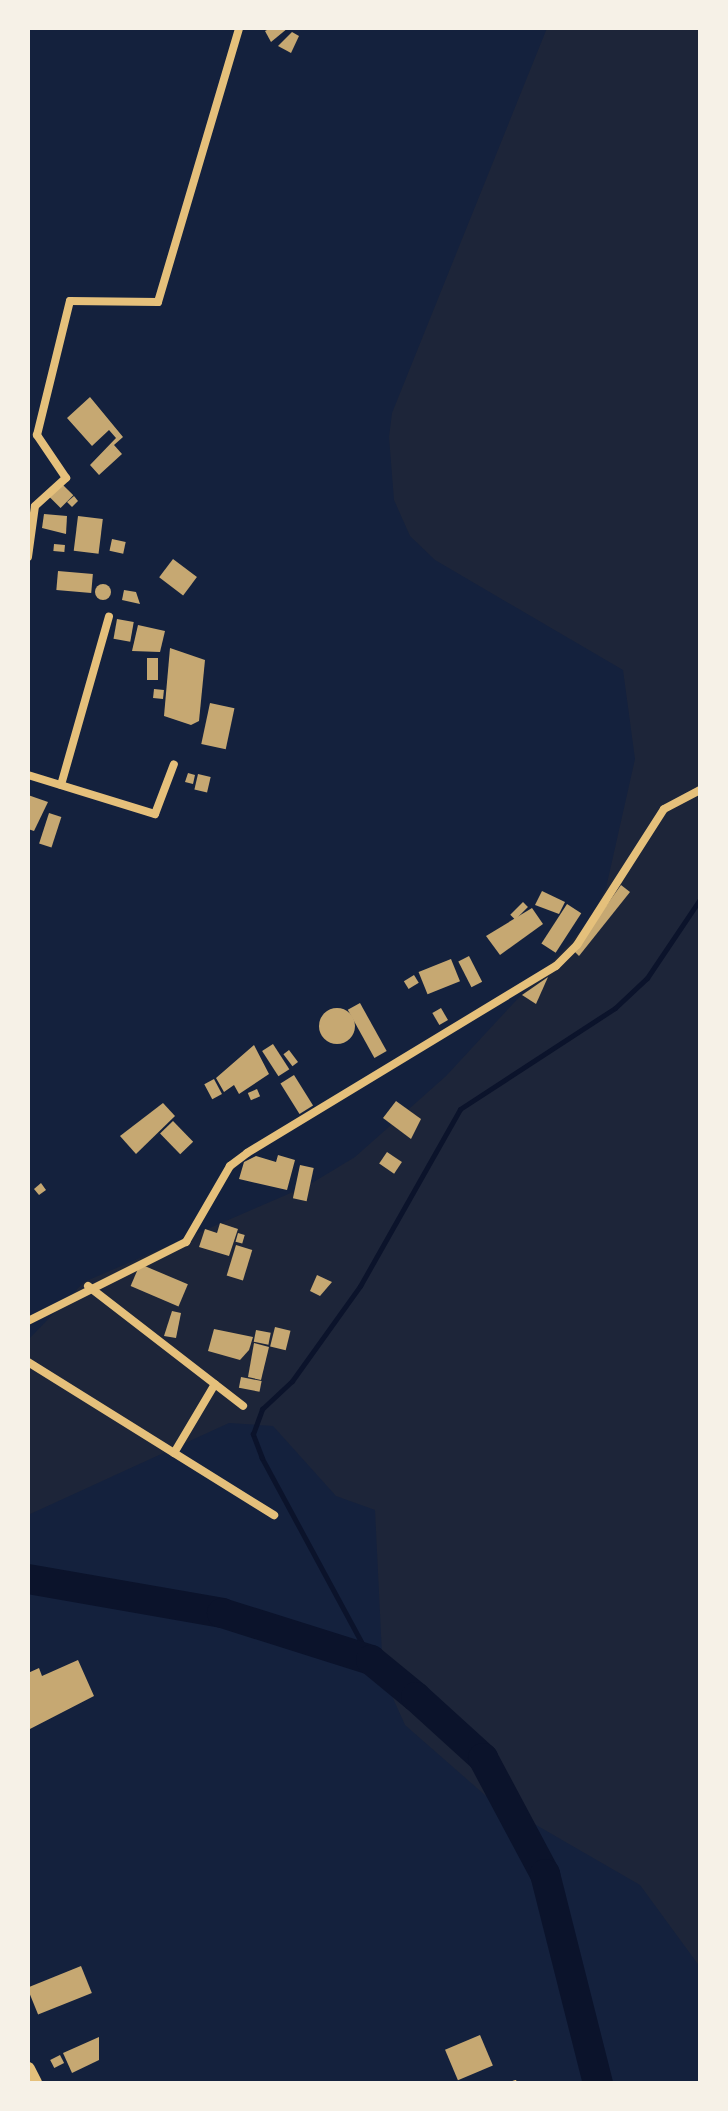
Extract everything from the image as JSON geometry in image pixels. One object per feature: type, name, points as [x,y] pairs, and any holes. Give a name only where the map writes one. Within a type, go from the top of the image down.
[{"type":"street","points":[[28,557],[35,506],[66,478],[37,435],[70,301],[158,302],[239,28]]},
{"type":"street","points":[[61,785],[109,617]]},
{"type":"street","points":[[28,775],[155,814],[174,764]]},
{"type":"street","points":[[28,1321],[88,1286],[186,1242],[230,1166],[247,1153],[556,966],[577,945],[664,809],[700,790]]},
{"type":"street","points":[[88,1286],[243,1406]]},
{"type":"street","points":[[28,1362],[274,1515]]},
{"type":"street","points":[[174,1453],[215,1384]]},
{"type":"path","points":[[509,2083],[515,2081]]},
{"type":"shaded area","points":[[547,28],[700,28],[700,1967],[640,1885],[486,1796],[405,1725],[383,1676],[375,1510],[336,1496],[273,1426],[229,1423],[28,1515],[28,1340],[84,1282],[307,1186],[355,1157],[446,1076],[587,924],[606,888],[635,759],[623,670],[435,560],[410,536],[394,500],[389,437],[392,413]]},
{"type":"building","points":[[271,28],[288,28],[271,42],[265,31]]},
{"type":"building","points":[[292,32],[299,36],[291,53],[278,46]]},
{"type":"building","points":[[90,397],[123,437],[114,445],[122,454],[99,475],[90,465],[116,438],[109,430],[92,446],[67,418]]},
{"type":"building","points":[[62,484],[73,495],[61,508],[49,497]]},
{"type":"building","points":[[74,496],[78,501],[72,507],[67,502]]},
{"type":"building","points":[[44,514],[67,516],[66,534],[42,528]]},
{"type":"building","points":[[78,516],[103,519],[99,554],[74,551]]},
{"type":"building","points":[[112,539],[126,542],[123,554],[110,551]]},
{"type":"building","points":[[54,544],[65,545],[64,552],[53,551]]},
{"type":"building","points":[[173,559],[197,577],[183,595],[159,577]]},
{"type":"building","points":[[58,571],[93,574],[91,593],[56,590]]},
{"type":"building","points":[[103,584],[109,586],[109,598],[103,600],[97,598],[95,592],[97,586]]},
{"type":"building","points":[[124,590],[136,592],[140,604],[122,600]]},
{"type":"building","points":[[117,619],[134,622],[130,642],[114,639]]},
{"type":"building","points":[[138,625],[165,631],[160,652],[132,651]]},
{"type":"building","points":[[170,648],[205,660],[199,721],[191,725],[164,716]]},
{"type":"building","points":[[147,658],[158,658],[158,680],[147,680]]},
{"type":"building","points":[[154,689],[164,690],[163,699],[153,698]]},
{"type":"building","points":[[210,703],[234,708],[226,749],[201,744]]},
{"type":"building","points":[[188,773],[195,775],[193,784],[185,782]]},
{"type":"building","points":[[198,774],[211,777],[207,793],[194,790]]},
{"type":"building","points":[[28,795],[48,802],[34,831],[28,829]]},
{"type":"building","points":[[49,813],[61,817],[51,847],[39,843]]},
{"type":"building","points":[[621,885],[630,892],[579,956],[574,951]]},
{"type":"building","points":[[542,891],[565,902],[559,914],[535,905]]},
{"type":"building","points":[[523,902],[528,907],[515,920],[510,915]]},
{"type":"building","points":[[567,904],[581,913],[556,953],[541,943]]},
{"type":"building","points":[[532,908],[543,924],[500,955],[486,936]]},
{"type":"building","points":[[469,956],[482,982],[471,987],[458,961]]},
{"type":"building","points":[[451,959],[460,981],[428,994],[419,972]]},
{"type":"building","points":[[414,975],[419,983],[409,989],[404,981]]},
{"type":"building","points":[[548,977],[536,1004],[522,995]]},
{"type":"building","points":[[360,1003],[387,1051],[374,1058],[348,1010]]},
{"type":"building","points":[[337,1008],[349,1014],[355,1026],[349,1038],[337,1044],[325,1038],[319,1026],[325,1014]]},
{"type":"building","points":[[441,1008],[448,1020],[439,1025],[432,1013]]},
{"type":"building","points":[[273,1044],[289,1069],[278,1076],[262,1051]]},
{"type":"building","points":[[254,1045],[269,1074],[239,1094],[234,1085],[224,1092],[216,1078]]},
{"type":"building","points":[[289,1050],[298,1062],[292,1066],[283,1054]]},
{"type":"building","points":[[294,1075],[313,1106],[300,1114],[280,1083]]},
{"type":"building","points":[[214,1079],[222,1094],[212,1099],[204,1084]]},
{"type":"building","points":[[257,1089],[260,1096],[251,1100],[248,1093]]},
{"type":"building","points":[[396,1101],[421,1119],[411,1139],[383,1118]]},
{"type":"building","points":[[163,1103],[175,1116],[136,1154],[120,1136]]},
{"type":"building","points":[[173,1121],[193,1142],[180,1154],[160,1134]]},
{"type":"building","points":[[387,1152],[402,1162],[394,1174],[379,1164]]},
{"type":"building","points":[[278,1155],[295,1160],[287,1190],[239,1179],[244,1162],[256,1156],[276,1162]]},
{"type":"building","points":[[300,1165],[314,1168],[307,1201],[293,1198]]},
{"type":"building","points":[[41,1183],[46,1190],[39,1195],[34,1189]]},
{"type":"building","points":[[220,1223],[238,1229],[229,1256],[199,1247],[205,1229],[217,1233]]},
{"type":"building","points":[[238,1233],[245,1235],[242,1244],[236,1242]]},
{"type":"building","points":[[236,1245],[252,1250],[243,1281],[227,1276]]},
{"type":"building","points":[[140,1264],[188,1284],[178,1306],[131,1286]]},
{"type":"building","points":[[317,1275],[332,1282],[320,1296],[310,1291]]},
{"type":"building","points":[[172,1311],[181,1313],[176,1338],[164,1336]]},
{"type":"building","points":[[275,1327],[291,1331],[286,1350],[270,1346]]},
{"type":"building","points":[[214,1329],[253,1337],[249,1350],[240,1360],[208,1351]]},
{"type":"building","points":[[256,1330],[271,1333],[268,1345],[254,1342]]},
{"type":"building","points":[[254,1343],[269,1347],[261,1380],[248,1377]]},
{"type":"building","points":[[241,1377],[262,1381],[260,1392],[239,1388]]},
{"type":"building","points":[[78,1660],[94,1696],[28,1730],[28,1673],[39,1668],[42,1676]]},
{"type":"building","points":[[81,1966],[92,1993],[38,2015],[28,1987]]},
{"type":"building","points":[[480,2035],[493,2065],[458,2080],[445,2050]]},
{"type":"building","points":[[99,2037],[99,2060],[72,2073],[63,2053]]},
{"type":"building","points":[[60,2055],[64,2063],[54,2068],[50,2060]]},
{"type":"waterway","points":[[371,1660],[262,1458],[253,1434],[262,1409],[292,1381],[360,1286],[460,1109],[615,1008],[647,978],[700,899]]},
{"type":"waterway","points":[[28,1579],[222,1613],[371,1660],[416,1697],[483,1758],[545,1874],[598,2083]]}]
